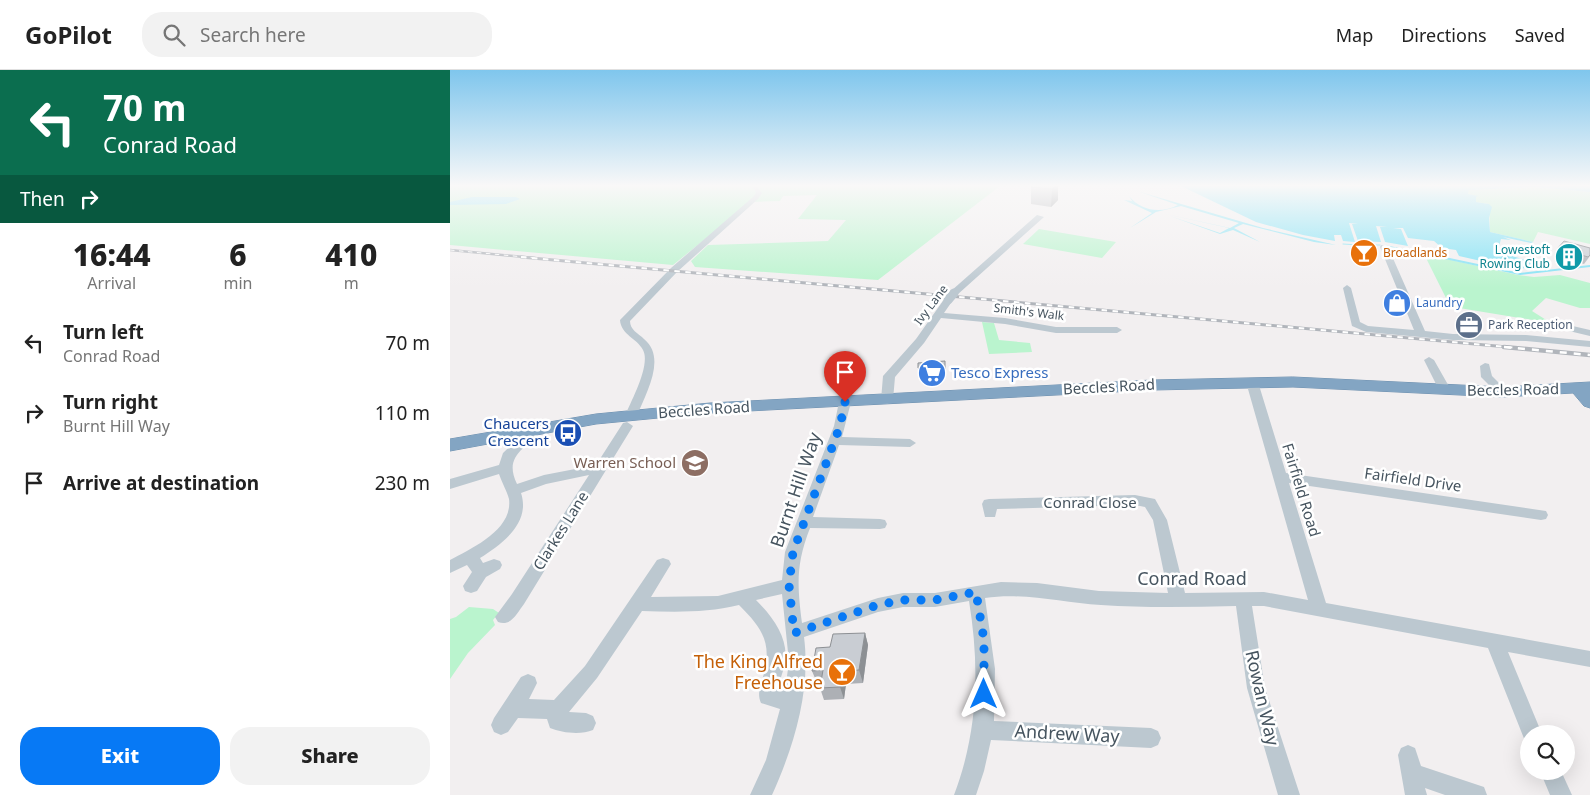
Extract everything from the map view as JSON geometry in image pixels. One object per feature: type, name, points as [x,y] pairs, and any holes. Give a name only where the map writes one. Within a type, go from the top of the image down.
[{"type":"highway","name":"Beccles Road","points":[[450,445],[535,429],[621,429],[710,408],[1153,385],[1252,382],[1365,384],[1502,392],[1584,388]]},
{"type":"highway","points":[[1584,388],[1590,403]]},
{"type":"street","name":"Clarkes Lane","points":[[508,606],[601,468],[642,388],[650,356],[648,348],[627,329],[625,320],[674,270],[731,220]]},
{"type":"street","name":"Ivy Lane","points":[[887,400],[889,376],[908,355],[951,297],[1038,220]]},
{"type":"street","points":[[1384,247],[1422,334]]},
{"type":"street","points":[[1347,288],[1357,326],[1366,329],[1422,334],[1526,338],[1590,344]]},
{"type":"street","name":"Smith's Walk","points":[[939,315],[1005,321],[1056,330],[1117,330]]},
{"type":"street","points":[[1551,324],[1590,333]]},
{"type":"street","points":[[1429,360],[1445,390]]},
{"type":"street","points":[[1485,366],[1488,377],[1502,392]]},
{"type":"street","name":"Fairfield Road","points":[[1252,382],[1320,608]]},
{"type":"street","name":"Burnt Hill Way","points":[[761,795],[776,762],[793,699],[798,662],[789,585],[793,552],[840,426],[845,402]]},
{"type":"street","points":[[450,484],[507,462],[535,429]]},
{"type":"street","points":[[450,567],[494,540],[511,523],[516,513],[516,502],[506,482],[507,462],[504,435]]},
{"type":"street","points":[[833,441],[910,443]]},
{"type":"street","points":[[512,491],[544,480],[601,468]]},
{"type":"street","name":"Fairfield Drive","points":[[1280,477],[1541,515]]},
{"type":"street","name":"Conrad Close","points":[[989,504],[1135,500],[1150,503],[1160,520],[1178,600]]},
{"type":"street","points":[[803,522],[880,524]]},
{"type":"street","points":[[470,556],[487,568],[471,586]]},
{"type":"street","points":[[586,723],[557,721],[558,710],[591,672],[638,604],[662,564]]},
{"type":"street","points":[[638,604],[689,605],[718,603],[789,585]]},
{"type":"street","name":"Conrad Road","points":[[794,633],[878,605],[903,600],[935,600],[976,592],[1001,590],[1037,590],[1099,598],[1178,600],[1264,599],[1590,658]]},
{"type":"street","points":[[965,795],[975,770],[984,730],[984,640],[976,592]]},
{"type":"street","points":[[742,597],[773,631],[776,659],[768,688],[768,697],[776,700],[793,699]]},
{"type":"street","name":"Rowan Way","points":[[1243,599],[1256,688],[1289,795]]},
{"type":"street","points":[[1494,640],[1528,725]]},
{"type":"street","points":[[501,725],[528,683]]},
{"type":"street","points":[[513,708],[558,710]]},
{"type":"street","name":"Andrew Way","points":[[984,730],[1151,738]]},
{"type":"street","points":[[1416,795],[1410,764],[1476,795]]},
{"type":"street","points":[[1554,780],[1560,795]]},
{"type":"green space","points":[[450,220],[729,220],[673,265],[450,245]]},
{"type":"green space","points":[[838,220],[956,220],[878,280],[695,267],[691,261],[708,245],[828,241],[846,220]]},
{"type":"green space","points":[[1490,220],[1590,220],[1590,244],[1538,232],[1533,242],[1490,232]]},
{"type":"green space","points":[[1039,229],[1116,242],[1102,258],[1023,244]]},
{"type":"green space","points":[[1424,254],[1518,275],[1534,277],[1560,275],[1590,283],[1590,308],[1580,308],[1546,298],[1532,311],[1551,323],[1453,307],[1449,304]]},
{"type":"green space","points":[[982,322],[994,323],[999,340],[1030,343],[1032,352],[989,354]]},
{"type":"green space","points":[[469,607],[493,609],[499,613],[493,620],[495,625],[468,653],[450,679],[450,619],[456,617]]},
{"type":"water","points":[[1181,220],[1220,233],[1229,228],[1192,220],[1230,228],[1239,223],[1228,220],[1235,220],[1336,245],[1314,242],[1243,224],[1234,228],[1260,242],[1233,230],[1220,234]]},
{"type":"water","points":[[1251,220],[1489,220],[1490,232],[1533,242],[1503,237],[1511,240],[1501,239],[1498,250],[1545,266],[1516,269],[1459,256],[1456,250],[1442,248],[1434,241],[1408,238],[1403,228],[1393,228],[1401,229],[1408,246],[1385,242],[1380,227],[1387,227],[1376,226],[1381,242],[1358,241],[1352,224],[1358,224],[1349,223],[1355,242],[1343,241],[1341,235],[1334,235],[1335,241],[1303,235]]},
{"type":"building","points":[[1359,240],[1371,242],[1373,249],[1361,249]]},
{"type":"building","points":[[1564,241],[1590,248],[1590,255],[1588,257],[1558,248]]},
{"type":"building","points":[[945,361],[945,369],[918,368],[918,363]]},
{"type":"building","points":[[865,633],[859,670],[842,671],[840,687],[820,688],[823,670],[812,671],[816,648],[830,647],[833,634]]},
{"type":"waterway","points":[[1343,244],[1359,245]]},
{"type":"waterway","points":[[1369,245],[1380,245]]},
{"type":"waterway","points":[[1387,246],[1416,252]]},
{"type":"waterway","points":[[1424,253],[1446,258]]},
{"type":"waterway","points":[[1440,257],[1520,274],[1590,266]]},
{"type":"railway","points":[[450,250],[535,258]]},
{"type":"railway","points":[[521,257],[1518,348]]},
{"type":"railway","points":[[1504,347],[1590,355]]},
{"type":"place","name":"Broadlands","points":[[1364,253]]},
{"type":"place","name":"Lowestoft Rowing Club","points":[[1569,257]]},
{"type":"place","name":"Laundry","points":[[1397,303]]},
{"type":"place","name":"Park Reception","points":[[1469,325]]},
{"type":"place","name":"Tesco Express","points":[[932,373]]},
{"type":"place","name":"Chaucers Crescent","points":[[568,433]]},
{"type":"place","name":"Warren School","points":[[695,463]]},
{"type":"place","name":"The King Alfred Freehouse","points":[[842,672]]},
{"type":"route","points":[[845,402],[840,426],[793,552],[789,585],[794,633],[878,605],[903,600],[935,600],[976,592],[984,640],[984,694]]}]
